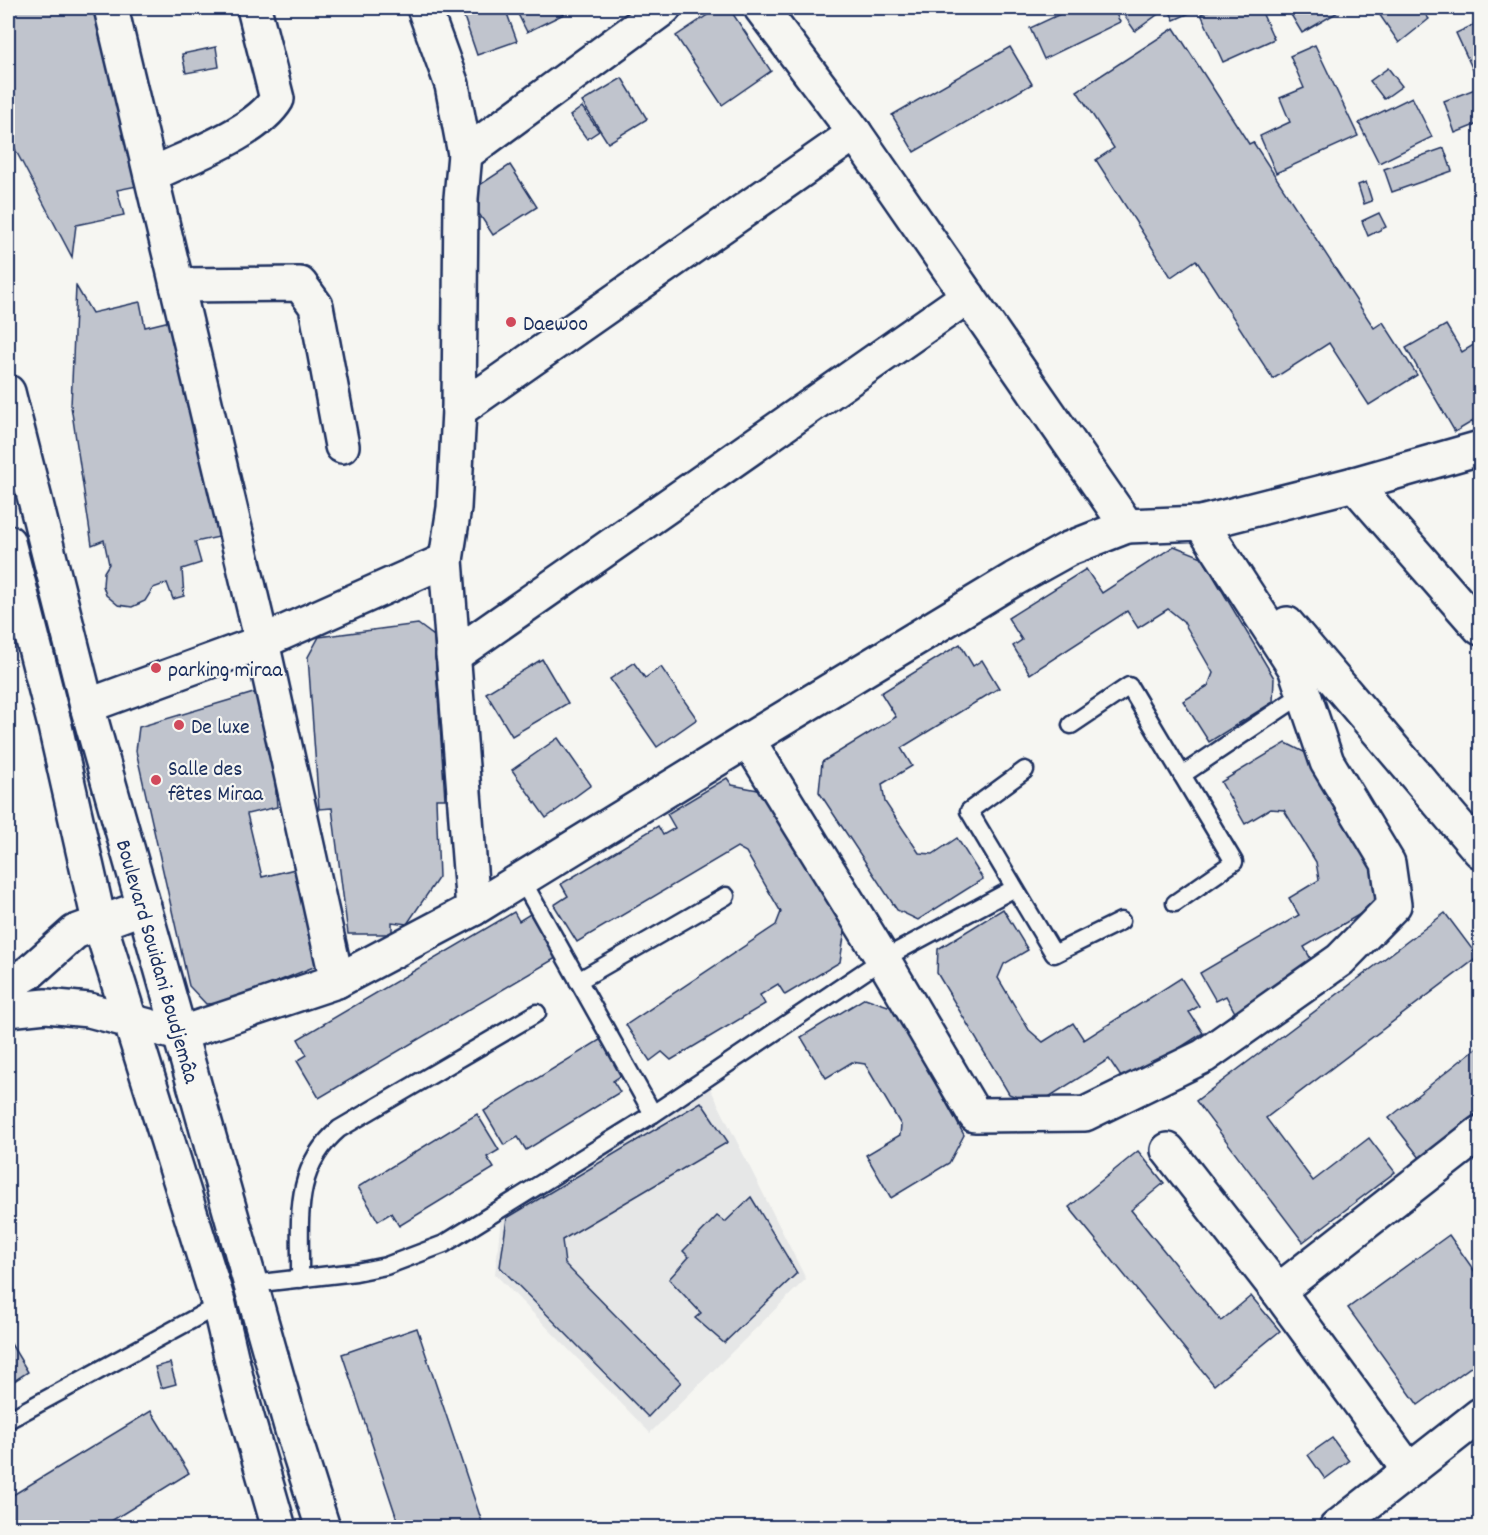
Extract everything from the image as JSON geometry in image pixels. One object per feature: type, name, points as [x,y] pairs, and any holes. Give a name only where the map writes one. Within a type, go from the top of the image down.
[{"type":"street","points":[[111,8],[262,642],[337,981]]},
{"type":"street","points":[[151,175],[250,127],[269,112],[277,99],[255,8]]},
{"type":"street","points":[[424,8],[452,85],[465,154],[460,198],[459,410],[454,508],[446,560],[473,909]]},
{"type":"street","points":[[465,154],[664,8]]},
{"type":"street","points":[[761,8],[855,133],[1127,526]]},
{"type":"street","points":[[459,410],[855,133]]},
{"type":"street","points":[[177,285],[300,284],[316,306],[342,446]]},
{"type":"street","points":[[453,656],[968,296]]},
{"type":"street","name":"Boulevard Souidani Boudjemâa","points":[[8,392],[87,706],[292,1430],[323,1527]]},
{"type":"street","points":[[8,1010],[68,1007],[131,1020],[180,1034],[337,981],[473,909],[1014,579],[1068,549],[1127,526],[1201,523],[1354,484],[1480,448]]},
{"type":"street","points":[[1354,484],[1480,628]]},
{"type":"street","points":[[748,740],[883,958],[975,1115],[1084,1114],[1204,1056],[1340,960],[1394,905],[1388,863],[1327,762],[1295,668],[1201,523]]},
{"type":"street","points":[[1201,523],[1480,851]]},
{"type":"street","name":"Boulevard Souidani Boudjemâa","points":[[8,542],[54,722],[99,921],[219,1305],[238,1386],[279,1527]]},
{"type":"street","points":[[87,706],[262,642],[446,560]]},
{"type":"street","points":[[8,985],[30,972],[69,936],[99,921],[144,907]]},
{"type":"street","points":[[1278,1291],[1480,1133]]},
{"type":"street","points":[[1168,1150],[1278,1291],[1408,1469]]},
{"type":"street","points":[[1336,1527],[1480,1415]]},
{"type":"lane","points":[[1071,724],[1129,686],[1234,862],[1175,903]]},
{"type":"lane","points":[[1182,775],[1304,693]]},
{"type":"lane","points":[[1025,770],[969,811],[1013,889],[1054,954],[1121,921]]},
{"type":"lane","points":[[522,880],[653,1114]]},
{"type":"lane","points":[[252,1284],[386,1266],[444,1244],[653,1114],[883,958],[1013,889]]},
{"type":"lane","points":[[578,981],[726,896]]},
{"type":"lane","points":[[300,1279],[303,1185],[314,1156],[324,1142],[339,1129],[537,1012]]},
{"type":"lane","points":[[8,1420],[219,1305]]},
{"type":"shaded area","points":[[710,1088],[806,1279],[650,1433],[495,1274],[501,1219]]},
{"type":"building","points":[[8,8],[101,8],[142,185],[117,190],[124,215],[76,225],[72,257],[16,151],[8,126]]},
{"type":"building","points":[[461,8],[505,8],[517,41],[477,55]]},
{"type":"building","points":[[515,8],[576,8],[527,32]]},
{"type":"building","points":[[718,8],[729,8],[771,71],[722,105],[676,36]]},
{"type":"building","points":[[1073,8],[1113,8],[1120,22],[1044,59],[1030,28]]},
{"type":"building","points":[[1119,8],[1158,8],[1161,12],[1135,31]]},
{"type":"building","points":[[1168,8],[1201,8],[1174,20]]},
{"type":"building","points":[[1215,8],[1260,8],[1274,39],[1223,62],[1201,14]]},
{"type":"building","points":[[1287,8],[1345,8],[1302,33]]},
{"type":"building","points":[[1375,8],[1420,8],[1429,19],[1399,43]]},
{"type":"building","points":[[1480,22],[1480,85],[1456,33]]},
{"type":"building","points":[[1174,28],[1249,144],[1253,142],[1374,328],[1383,322],[1417,375],[1369,405],[1329,343],[1273,379],[1196,260],[1171,277],[1096,160],[1114,148],[1077,91]]},
{"type":"building","points":[[1315,45],[1358,136],[1276,173],[1260,136],[1290,122],[1280,98],[1304,88],[1290,56]]},
{"type":"building","points":[[216,47],[219,67],[186,73],[182,54]]},
{"type":"building","points":[[1010,47],[1032,84],[914,152],[892,115]]},
{"type":"building","points":[[1388,68],[1402,86],[1384,99],[1370,81]]},
{"type":"building","points":[[622,78],[647,119],[608,143],[582,102]]},
{"type":"building","points":[[1480,87],[1480,123],[1455,133],[1444,101]]},
{"type":"building","points":[[1412,97],[1432,137],[1379,163],[1359,123]]},
{"type":"building","points":[[582,107],[599,131],[587,139],[570,116]]},
{"type":"building","points":[[1444,148],[1452,171],[1392,192],[1384,169]]},
{"type":"building","points":[[510,165],[537,207],[493,235],[466,194]]},
{"type":"building","points":[[1366,182],[1372,201],[1364,204],[1358,185]]},
{"type":"building","points":[[1379,213],[1386,227],[1368,236],[1362,221]]},
{"type":"building","points":[[76,286],[92,313],[140,302],[145,327],[170,321],[219,537],[195,542],[201,563],[182,569],[184,596],[173,599],[167,583],[153,588],[145,601],[132,607],[118,605],[106,595],[103,586],[104,572],[109,564],[104,540],[92,545],[71,406]]},
{"type":"building","points":[[1446,325],[1462,352],[1480,341],[1480,417],[1455,432],[1406,348]]},
{"type":"building","points":[[1174,546],[1202,557],[1274,678],[1273,702],[1209,742],[1183,701],[1208,686],[1213,673],[1183,621],[1168,609],[1138,628],[1127,611],[1030,674],[1013,646],[1022,640],[1008,618],[1086,569],[1102,593]]},
{"type":"building","points":[[418,624],[434,636],[445,799],[436,799],[439,877],[407,924],[392,922],[392,934],[348,934],[332,808],[319,809],[308,657],[319,637]]},
{"type":"building","points":[[960,644],[973,666],[982,660],[999,688],[901,748],[912,766],[882,784],[885,802],[919,853],[933,854],[957,838],[983,879],[918,920],[897,910],[819,792],[822,762],[896,717],[881,693]]},
{"type":"building","points":[[542,659],[568,703],[512,736],[486,693]]},
{"type":"building","points":[[634,663],[645,678],[661,667],[697,719],[657,747],[610,679]]},
{"type":"building","points":[[257,692],[273,751],[277,807],[247,814],[262,877],[295,869],[321,964],[224,1003],[206,1004],[189,986],[136,751],[139,727]]},
{"type":"building","points":[[558,738],[591,785],[546,818],[512,770]]},
{"type":"building","points":[[1286,743],[1308,754],[1382,873],[1379,903],[1304,947],[1318,971],[1238,1018],[1226,996],[1216,1001],[1200,973],[1299,915],[1289,898],[1319,880],[1316,862],[1284,810],[1270,809],[1245,824],[1221,782]]},
{"type":"building","points":[[727,778],[732,785],[774,793],[847,917],[840,962],[785,995],[778,984],[760,995],[765,1004],[671,1060],[662,1052],[650,1061],[626,1025],[776,925],[781,912],[746,852],[737,847],[577,942],[554,905],[568,896],[561,884],[658,826],[663,835],[675,828],[667,814]]},
{"type":"building","points":[[1003,909],[1028,950],[1004,964],[998,978],[1029,1030],[1043,1042],[1073,1023],[1084,1040],[1181,978],[1199,1006],[1189,1012],[1203,1033],[1125,1083],[1109,1059],[1036,1105],[1009,1094],[937,973],[938,949]]},
{"type":"building","points":[[514,912],[519,921],[530,914],[556,958],[319,1098],[297,1061],[307,1055],[298,1039]]},
{"type":"building","points":[[1445,913],[1478,957],[1266,1118],[1313,1181],[1369,1138],[1395,1172],[1303,1242],[1196,1101]]},
{"type":"building","points":[[865,998],[894,1008],[964,1135],[949,1163],[891,1198],[866,1155],[900,1135],[901,1125],[865,1064],[852,1062],[826,1078],[801,1037]]},
{"type":"building","points":[[603,1038],[625,1073],[613,1081],[620,1092],[526,1150],[518,1137],[504,1145],[484,1111]]},
{"type":"building","points":[[1480,1045],[1480,1110],[1420,1158],[1389,1118]]},
{"type":"building","points":[[701,1102],[728,1142],[562,1240],[565,1264],[681,1382],[648,1417],[500,1267],[507,1218]]},
{"type":"building","points":[[477,1114],[499,1150],[487,1157],[494,1168],[399,1226],[391,1213],[378,1221],[358,1187]]},
{"type":"building","points":[[1138,1151],[1164,1183],[1131,1210],[1221,1321],[1251,1296],[1280,1331],[1214,1385],[1069,1207]]},
{"type":"building","points":[[751,1197],[797,1273],[724,1343],[695,1318],[701,1313],[669,1279],[689,1257],[683,1251],[717,1216],[725,1222]]},
{"type":"building","points":[[1449,1235],[1480,1279],[1480,1360],[1418,1405],[1348,1308]]},
{"type":"building","points":[[417,1328],[483,1525],[474,1528],[400,1528],[342,1354]]},
{"type":"building","points":[[8,1339],[28,1372],[8,1385]]},
{"type":"building","points":[[170,1363],[176,1384],[161,1388],[155,1367]]},
{"type":"building","points":[[151,1411],[189,1473],[100,1528],[8,1528],[8,1498]]},
{"type":"building","points":[[1332,1438],[1349,1461],[1325,1479],[1308,1455]]},
{"type":"place","name":"Daewoo","points":[[511,322]]},
{"type":"place","name":"parking miraa","points":[[156,668]]},
{"type":"place","name":"De luxe","points":[[179,725]]},
{"type":"place","name":"Salle des fêtes Miraa","points":[[156,780]]}]
